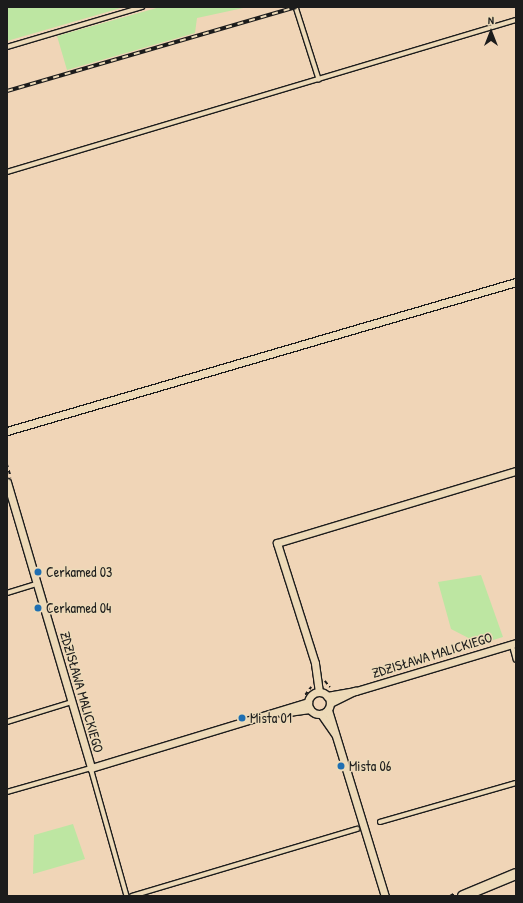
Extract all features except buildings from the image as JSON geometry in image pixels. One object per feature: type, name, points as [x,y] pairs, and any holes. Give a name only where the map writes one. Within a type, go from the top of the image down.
[{"type":"street","points":[[7,431],[516,282]]},
{"type":"street","points":[[319,692],[316,663],[277,543],[516,471]]},
{"type":"street","name":"ZDZISŁAWA MALICKIEGO","points":[[7,482],[91,768],[279,713],[309,706]]},
{"type":"street","name":"ZDZISŁAWA MALICKIEGO","points":[[327,696],[356,691],[514,643]]},
{"type":"street","name":"ZDZISŁAWA MALICKIEGO","points":[[329,707],[356,691]]},
{"type":"street","points":[[319,692],[327,696],[335,734],[360,828],[382,884],[385,896]]},
{"type":"street","points":[[319,692],[310,696],[309,706],[320,714],[335,734]]},
{"type":"street","points":[[320,714],[329,707]]},
{"type":"street","points":[[463,896],[516,874]]},
{"type":"street","points":[[382,884],[391,896]]},
{"type":"lane","points":[[7,47],[142,7]]},
{"type":"lane","points":[[296,7],[319,79]]},
{"type":"lane","points":[[7,172],[516,20]]},
{"type":"lane","points":[[7,593],[37,584]]},
{"type":"lane","points":[[514,643],[516,659]]},
{"type":"lane","points":[[7,722],[72,702]]},
{"type":"lane","points":[[7,792],[91,768],[127,896]]},
{"type":"lane","points":[[380,822],[516,783]]},
{"type":"lane","points":[[132,896],[360,828]]},
{"type":"green space","points":[[7,7],[121,7],[121,8],[7,41]]},
{"type":"green space","points":[[160,7],[248,7],[197,18],[195,33],[67,70],[57,36]]},
{"type":"green space","points":[[481,575],[503,637],[480,644],[451,629],[438,582]]},
{"type":"green space","points":[[73,824],[85,859],[33,874],[34,835]]},
{"type":"railway","points":[[7,91],[296,7]]},
{"type":"place","name":"Cerkamed 03","points":[[38,572]]},
{"type":"place","name":"Cerkamed 04","points":[[38,608]]},
{"type":"place","name":"Mista 01","points":[[242,718]]},
{"type":"place","name":"Mista 06","points":[[341,766]]}]
